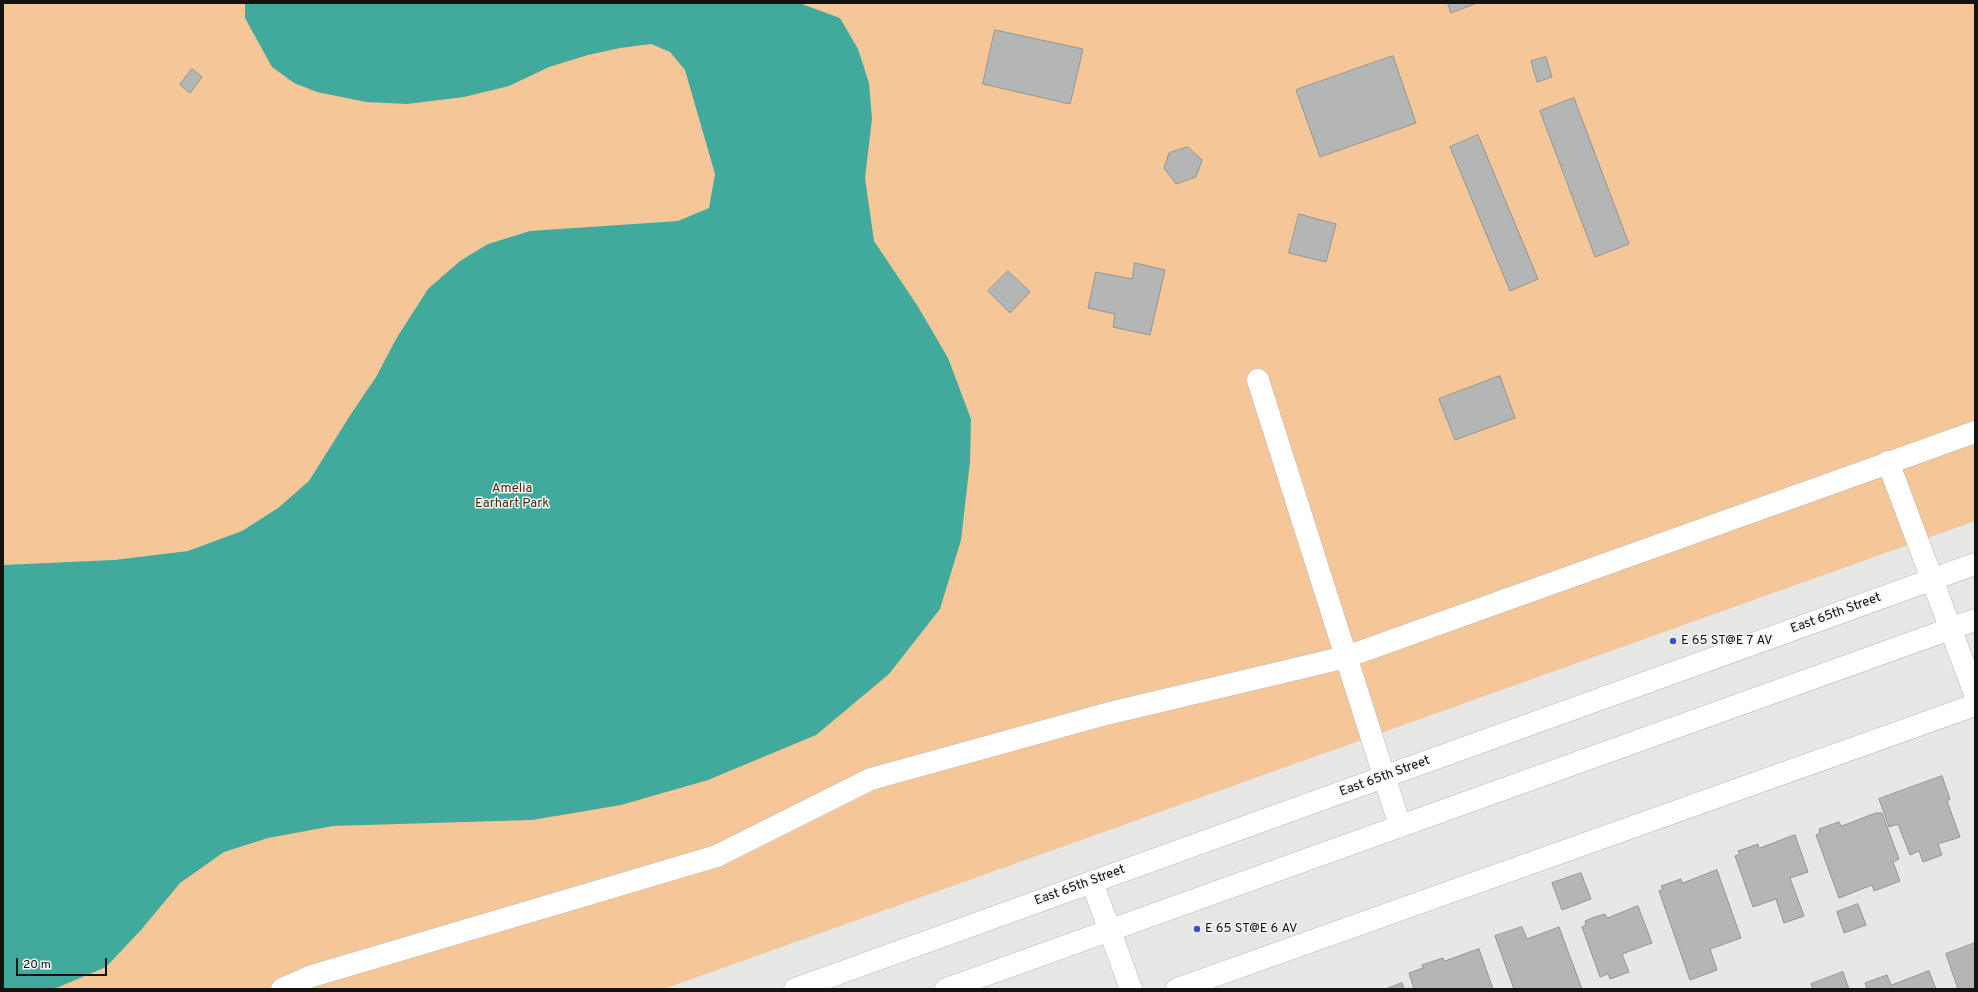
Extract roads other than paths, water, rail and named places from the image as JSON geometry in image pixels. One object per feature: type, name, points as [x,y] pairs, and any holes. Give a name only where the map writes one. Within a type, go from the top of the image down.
[{"type":"main road","points":[[1258,380],[1400,826]]},
{"type":"main road","points":[[282,989],[312,976],[717,856],[871,779],[1106,714],[1346,657],[1975,432]]},
{"type":"main road","points":[[1888,462],[1975,694]]},
{"type":"main road","name":"East 65th Street","points":[[795,989],[1975,564]]},
{"type":"main road","points":[[946,989],[1975,620]]},
{"type":"main road","points":[[1177,989],[1975,705]]},
{"type":"main road","points":[[1092,882],[1131,989]]},
{"type":"water","points":[[245,3],[799,3],[840,18],[858,49],[869,83],[872,119],[865,178],[874,241],[917,305],[948,358],[971,419],[970,462],[961,540],[940,609],[889,674],[816,735],[708,780],[621,805],[532,820],[333,826],[268,838],[224,852],[180,883],[141,930],[106,967],[54,989],[3,989],[3,565],[114,560],[188,551],[242,531],[278,508],[309,481],[376,377],[396,339],[428,289],[460,261],[488,244],[530,231],[678,221],[709,208],[715,174],[685,70],[670,52],[651,44],[620,48],[588,55],[549,67],[509,86],[464,97],[407,104],[366,102],[317,92],[294,83],[272,67],[245,18]]},
{"type":"place","name":"E 65 ST@E 7 AV","points":[[1673,641]]},
{"type":"place","name":"E 65 ST@E 6 AV","points":[[1197,929]]},
{"type":"park label","name":"Amelia Earhart Park","points":[[512,496]]}]
